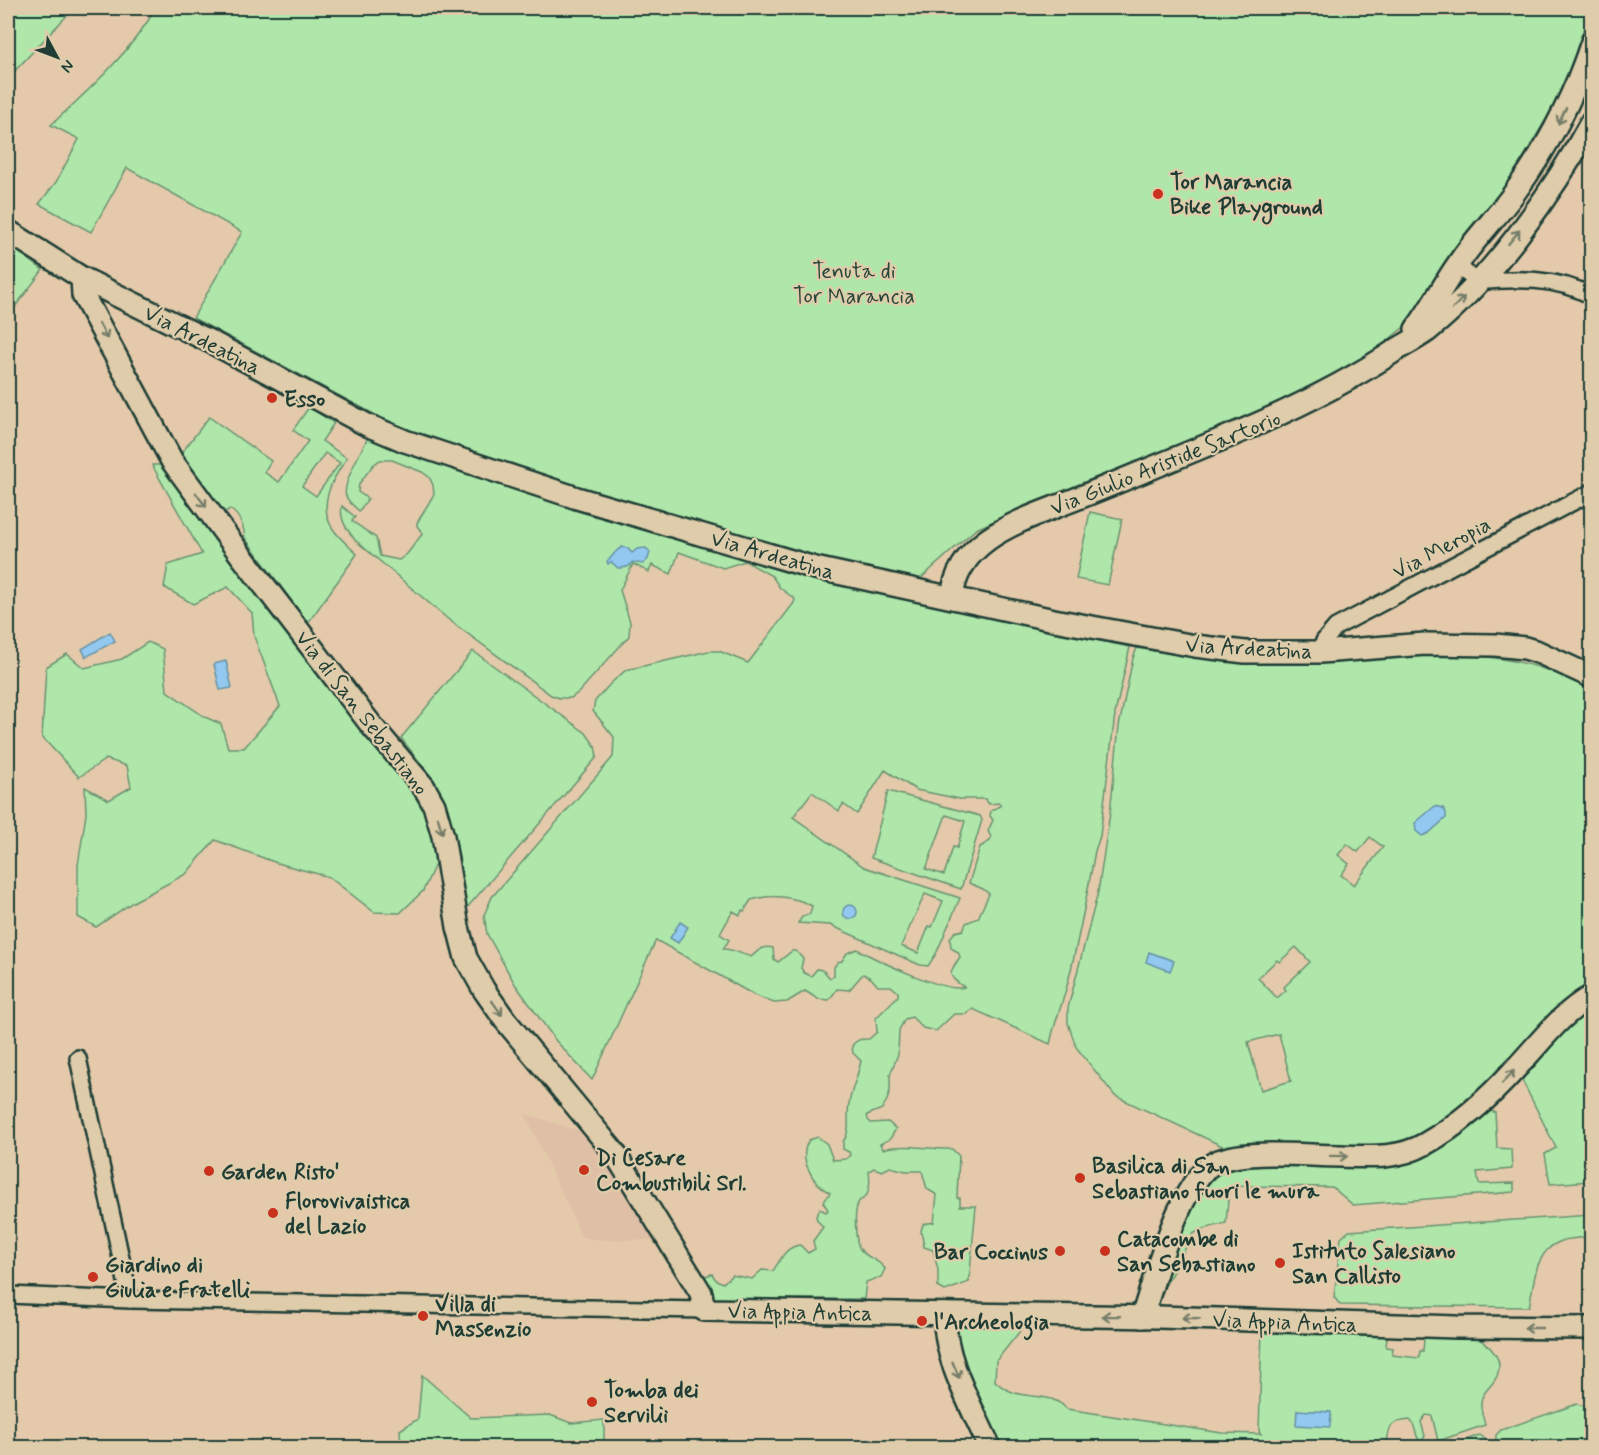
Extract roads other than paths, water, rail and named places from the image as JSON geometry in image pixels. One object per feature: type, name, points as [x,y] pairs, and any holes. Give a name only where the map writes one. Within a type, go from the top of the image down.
[{"type":"main road","name":"Via Giulio Aristide Sartorio","points":[[1403,346],[1436,301],[1456,265],[1514,194],[1540,155],[1574,92],[1592,42]]},
{"type":"main road","name":"Via Giulio Aristide Sartorio","points":[[952,598],[954,583],[962,567],[981,543],[995,534],[1302,405],[1348,381],[1416,339],[1442,318],[1477,282],[1539,206],[1569,162],[1592,121]]},
{"type":"main road","name":"Via Ardeatina","points":[[8,231],[82,278],[211,342],[367,424],[405,441],[577,498],[815,568],[952,598],[1195,646],[1245,652],[1321,652],[1425,644],[1509,646],[1547,656],[1592,677]]},
{"type":"main road","name":"Via di San Sebastiano","points":[[82,278],[83,295],[172,461],[365,717],[424,787],[434,805],[443,836],[458,927],[466,958],[484,990],[505,1020],[614,1152],[701,1293],[704,1310]]},
{"type":"main road","points":[[1142,1317],[1182,1205],[1195,1180],[1210,1165],[1240,1156],[1371,1157],[1394,1155],[1416,1149],[1442,1134],[1484,1101],[1567,1014],[1592,996]]},
{"type":"main road","name":"Via Appia Antica","points":[[704,1310],[1142,1317],[1456,1327],[1592,1328]]},
{"type":"main road","points":[[945,1314],[945,1332],[950,1355],[990,1448]]},
{"type":"street","points":[[1456,265],[1477,282],[1512,280],[1556,282],[1592,296]]},
{"type":"street","name":"Via Meropia","points":[[1321,652],[1324,641],[1336,627],[1592,492]]},
{"type":"street","points":[[78,1058],[130,1300]]},
{"type":"street","name":"Via Appia Antica","points":[[8,1295],[130,1300],[704,1310]]},
{"type":"water","points":[[622,547],[632,553],[637,549],[646,548],[650,552],[648,559],[643,564],[632,562],[625,568],[618,568],[611,562],[608,564],[607,561]]},
{"type":"water","points":[[110,632],[115,641],[86,657],[82,649]]},
{"type":"water","points":[[226,661],[232,688],[220,690],[214,664]]},
{"type":"water","points":[[1435,806],[1443,808],[1446,818],[1422,836],[1416,831],[1415,823]]},
{"type":"water","points":[[847,905],[853,905],[857,912],[853,919],[847,919],[843,915],[843,909]]},
{"type":"water","points":[[680,922],[688,927],[678,943],[670,938]]},
{"type":"water","points":[[1149,952],[1174,961],[1170,971],[1146,962]]},
{"type":"water","points":[[1297,1410],[1331,1412],[1330,1427],[1296,1425]]},
{"type":"place","name":"Tor Marancia Bike Playground","points":[[1158,194]]},
{"type":"place","name":"Esso","points":[[272,398]]},
{"type":"place","name":"Di Cesare Combustibili Srl.","points":[[584,1170]]},
{"type":"place","name":"Garden Risto'","points":[[209,1171]]},
{"type":"place","name":"Basilica di San Sebastiano fuori le mura","points":[[1080,1178]]},
{"type":"place","name":"Florovivaistica del Lazio","points":[[273,1213]]},
{"type":"place","name":"Bar Coccinus","points":[[1060,1251]]},
{"type":"place","name":"Catacombe di San Sebastiano","points":[[1105,1251]]},
{"type":"place","name":"Istituto Salesiano San Callisto","points":[[1280,1263]]},
{"type":"place","name":"Giardino di Giulia e Fratelli","points":[[93,1277]]},
{"type":"place","name":"Villa di Massenzio","points":[[423,1316]]},
{"type":"place","name":"l'Archeologia","points":[[922,1321]]},
{"type":"place","name":"Tomba dei Servilii","points":[[592,1402]]},
{"type":"park label","name":"Tenuta di Tor Marancia","points":[[854,282]]}]
